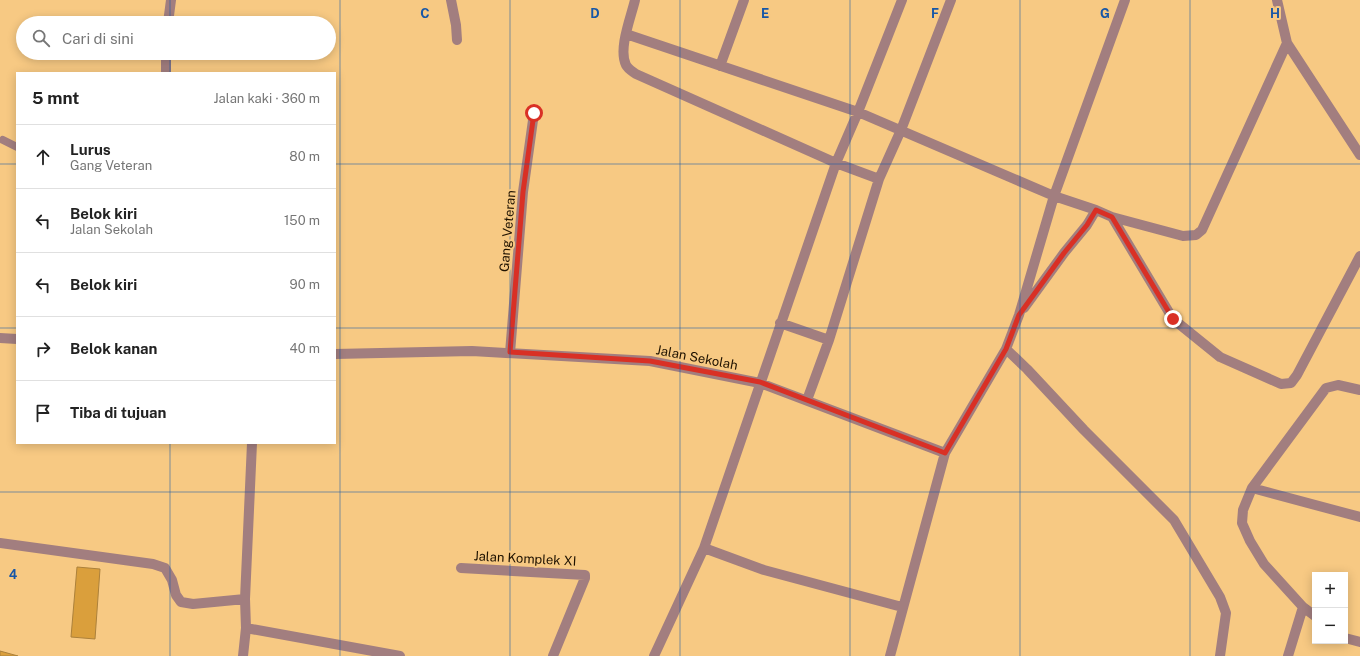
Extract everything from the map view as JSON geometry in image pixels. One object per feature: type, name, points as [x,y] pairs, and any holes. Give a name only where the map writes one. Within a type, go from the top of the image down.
[{"type":"street","points":[[169,16],[170,0]]},
{"type":"street","points":[[451,0],[456,25],[457,40]]},
{"type":"street","points":[[635,0],[626,34],[624,57],[627,67],[636,74],[836,163],[879,180]]},
{"type":"street","points":[[720,66],[744,0]]},
{"type":"street","points":[[654,656],[704,548],[836,163],[858,112],[902,0]]},
{"type":"street","points":[[807,400],[829,340],[879,180],[901,130],[950,0]]},
{"type":"street","points":[[890,656],[902,607],[945,453],[1006,349],[1019,315],[1054,196],[1125,0]]},
{"type":"street","points":[[1277,0],[1287,44],[1360,155]]},
{"type":"street","points":[[626,34],[858,112],[1054,196],[1112,217],[1183,236],[1196,235],[1202,230],[1287,44]]},
{"type":"street","points":[[166,60],[166,72]]},
{"type":"street","name":"Gang Veteran","points":[[510,352],[523,192],[534,113]]},
{"type":"street","points":[[1019,315],[1064,253],[1087,225],[1096,210]]},
{"type":"street","points":[[1112,217],[1173,319],[1220,357],[1281,384],[1291,382],[1296,375],[1360,256]]},
{"type":"street","points":[[780,323],[829,340]]},
{"type":"street","points":[[0,340],[16,339]]},
{"type":"street","points":[[1006,349],[1174,520],[1220,597],[1226,613],[1220,656]]},
{"type":"street","name":"Jalan Sekolah","points":[[336,354],[472,350],[650,361],[760,382],[945,453]]},
{"type":"street","points":[[1312,614],[1303,607],[1264,564],[1250,541],[1242,523],[1243,510],[1252,488],[1326,388],[1338,385],[1360,390]]},
{"type":"street","points":[[243,656],[246,628],[245,599],[252,444]]},
{"type":"street","points":[[1252,488],[1360,517]]},
{"type":"street","points":[[0,543],[153,564],[165,568],[172,580],[176,595],[181,602],[193,604],[245,599]]},
{"type":"street","points":[[704,548],[764,570],[902,607]]},
{"type":"street","name":"Jalan Komplek XI","points":[[461,568],[584,574],[586,576],[553,656]]},
{"type":"street","points":[[1288,656],[1303,607]]},
{"type":"street","points":[[246,628],[400,656]]},
{"type":"street","points":[[1348,639],[1360,642]]},
{"type":"lane","points":[[3,140],[16,146]]},
{"type":"building","points":[[77,567],[100,569],[95,639],[71,637]]},
{"type":"building","points":[[0,651],[18,656],[0,656]]},
{"type":"route","points":[[534,113],[523,192],[510,352],[650,361],[760,382],[945,453],[1006,349],[1019,315],[1064,253],[1087,225],[1096,210],[1112,217],[1173,319]]}]
